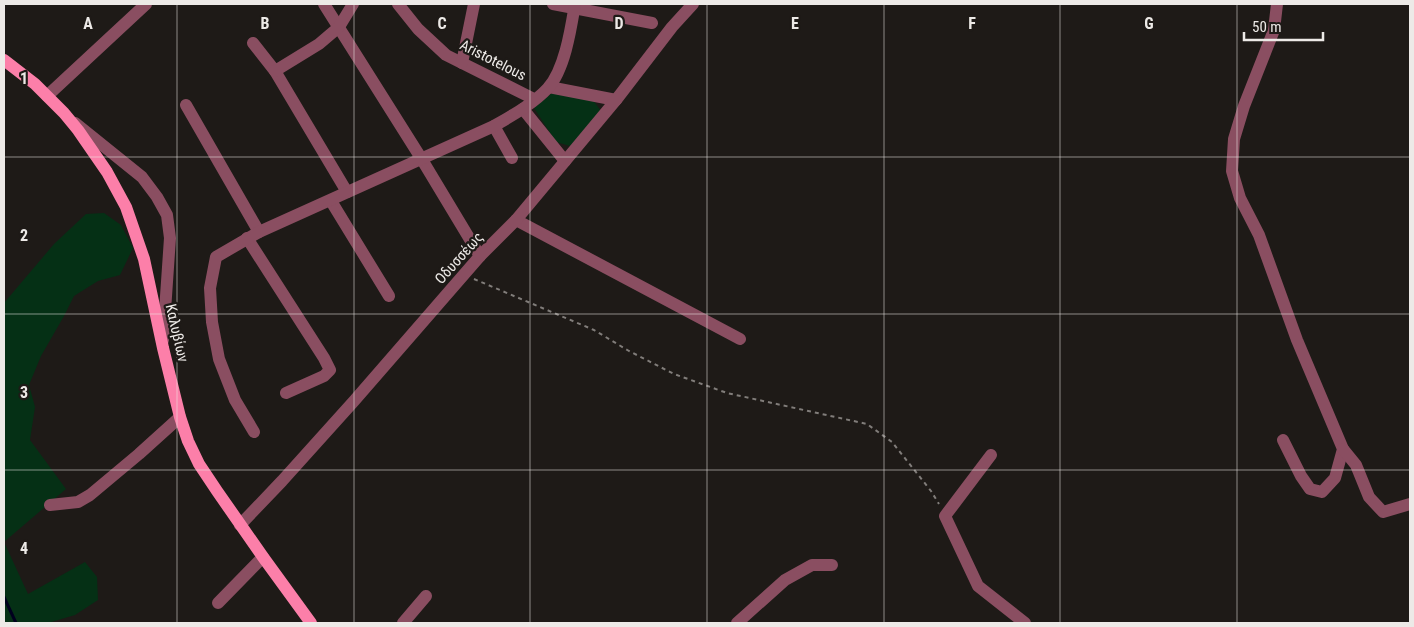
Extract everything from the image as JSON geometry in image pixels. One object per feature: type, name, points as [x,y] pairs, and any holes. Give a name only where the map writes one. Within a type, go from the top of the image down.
[{"type":"main road","name":"Καλυβίων","points":[[4,60],[35,84],[64,114],[78,130],[107,172],[126,207],[144,259],[163,348],[188,441],[199,464],[240,525],[312,623]]},
{"type":"street","points":[[47,96],[146,4]]},
{"type":"street","points":[[324,4],[480,256]]},
{"type":"street","points":[[275,71],[319,44],[339,27],[353,4]]},
{"type":"street","name":"Aristotelous","points":[[398,4],[418,29],[446,55],[534,99]]},
{"type":"street","points":[[462,63],[474,4]]},
{"type":"street","points":[[553,4],[575,6],[652,23]]},
{"type":"street","name":"Οδυσσέως","points":[[240,525],[354,401],[480,256],[516,220],[616,100],[692,4]]},
{"type":"street","points":[[1277,4],[1274,30],[1244,106],[1234,139],[1232,171],[1240,198],[1259,235],[1296,340],[1343,449],[1356,465],[1369,497],[1383,512],[1410,504]]},
{"type":"street","points":[[254,432],[235,400],[219,359],[212,322],[210,288],[216,257],[253,235],[494,126],[523,109],[548,87],[556,75],[568,44],[575,6]]},
{"type":"street","points":[[252,43],[275,71],[347,192]]},
{"type":"street","points":[[548,87],[616,100]]},
{"type":"street","points":[[186,105],[253,235],[330,370],[324,376],[286,393]]},
{"type":"street","points":[[523,109],[565,161]]},
{"type":"street","points":[[64,114],[142,178],[157,197],[167,215],[170,238],[163,348]]},
{"type":"street","points":[[494,126],[512,158]]},
{"type":"street","points":[[331,201],[390,296]]},
{"type":"street","points":[[516,220],[740,339]]},
{"type":"street","points":[[50,505],[78,502],[90,495],[140,454],[180,417]]},
{"type":"street","points":[[1283,440],[1301,476],[1310,489],[1322,492],[1335,478],[1343,449]]},
{"type":"street","points":[[991,455],[945,516],[978,586],[1025,623]]},
{"type":"street","points":[[218,603],[263,557]]},
{"type":"street","points":[[737,623],[785,580],[812,565],[832,565]]},
{"type":"street","points":[[403,623],[426,596]]},
{"type":"path","points":[[465,275],[594,330],[629,351],[674,374],[705,386],[727,394],[867,424],[892,442],[932,491],[945,516]]},
{"type":"green space","points":[[552,93],[593,100],[601,111],[570,146],[556,142],[534,108]]},
{"type":"green space","points":[[104,213],[121,225],[133,248],[120,275],[98,281],[74,296],[41,356],[29,385],[35,407],[30,440],[66,489],[4,542],[4,303],[54,244],[86,214]]},
{"type":"green space","points":[[4,542],[28,594],[85,562],[97,577],[98,600],[75,615],[48,623],[4,623]]},
{"type":"waterway","points":[[4,597],[16,623]]}]
